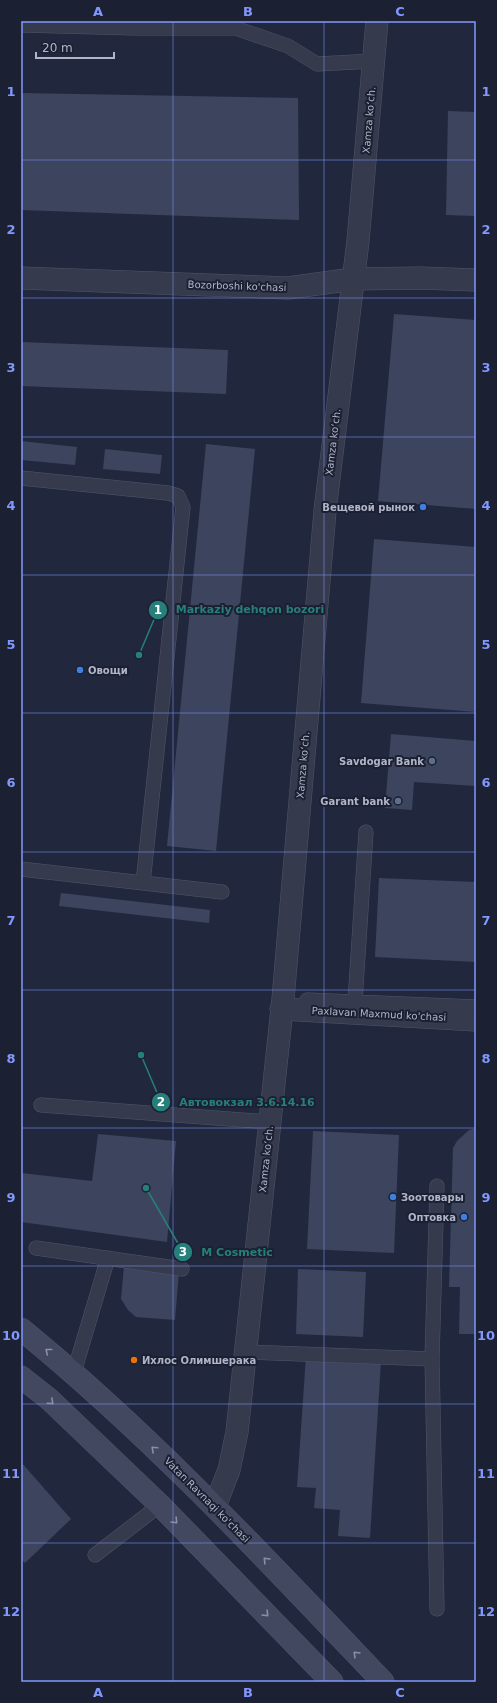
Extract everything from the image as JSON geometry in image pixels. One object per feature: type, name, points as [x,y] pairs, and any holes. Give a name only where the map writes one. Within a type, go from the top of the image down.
[{"type":"main road","name":"Vatan Ravnaqi ko'chasi","points":[[21,1329],[74,1372],[215,1506],[383,1682]]},
{"type":"main road","points":[[21,1377],[49,1400],[160,1505],[332,1682]]},
{"type":"street","name":"Xamza ko‘ch.","points":[[215,1506],[229,1470],[237,1432],[246,1352],[282,1004],[325,511],[354,279],[377,21]]},
{"type":"street","name":"Bozorboshi ko'chasi","points":[[21,278],[288,288],[354,279],[421,278],[476,280]]},
{"type":"street","name":"Paxlavan Maxmud ko'chasi","points":[[282,1004],[476,1020]]},
{"type":"lane","points":[[21,25],[135,28],[235,28],[288,46],[317,64],[374,61]]},
{"type":"lane","points":[[21,478],[168,493],[178,496],[183,507],[143,883]]},
{"type":"lane","points":[[356,1002],[366,832]]},
{"type":"lane","points":[[21,869],[222,892]]},
{"type":"lane","points":[[282,1004],[356,1002],[476,1007]]},
{"type":"lane","points":[[41,1105],[270,1122]]},
{"type":"lane","points":[[437,1186],[432,1359],[437,1609]]},
{"type":"lane","points":[[36,1248],[182,1269]]},
{"type":"lane","points":[[74,1372],[108,1258]]},
{"type":"lane","points":[[246,1352],[432,1359]]},
{"type":"lane","points":[[95,1555],[160,1505]]},
{"type":"building","points":[[21,93],[298,98],[299,220],[21,210]]},
{"type":"building","points":[[448,111],[476,112],[476,216],[446,215]]},
{"type":"building","points":[[394,314],[476,320],[476,509],[378,501]]},
{"type":"building","points":[[21,342],[228,350],[226,394],[21,386]]},
{"type":"building","points":[[21,441],[77,447],[75,465],[21,460]]},
{"type":"building","points":[[206,444],[255,449],[216,851],[167,846]]},
{"type":"building","points":[[105,449],[162,455],[160,474],[103,469]]},
{"type":"building","points":[[374,539],[476,547],[476,712],[361,703]]},
{"type":"building","name":"Savdogar Bank","points":[[391,734],[476,741],[476,786],[414,782],[412,810],[385,808]]},
{"type":"building","points":[[379,878],[476,882],[476,962],[375,957]]},
{"type":"building","points":[[61,893],[210,910],[209,923],[59,906]]},
{"type":"building","name":"Оптовка","points":[[476,1128],[476,1334],[459,1334],[460,1287],[449,1287],[453,1148],[457,1141],[469,1130]]},
{"type":"building","points":[[313,1131],[399,1135],[394,1253],[307,1249]]},
{"type":"building","points":[[98,1134],[176,1141],[167,1242],[21,1222],[21,1173],[92,1181]]},
{"type":"building","points":[[124,1266],[179,1271],[175,1320],[136,1317],[128,1310],[121,1299]]},
{"type":"building","points":[[298,1269],[366,1272],[363,1337],[296,1334]]},
{"type":"building","points":[[306,1356],[381,1361],[370,1538],[338,1536],[340,1510],[314,1508],[316,1488],[297,1487]]},
{"type":"building","points":[[21,1462],[71,1519],[25,1563],[21,1559]]},
{"type":"place","name":"Вещевой рынок","points":[[423,507]]},
{"type":"place","name":"Markaziy dehqon bozori","points":[[139,655]]},
{"type":"place","name":"Овощи","points":[[80,670]]},
{"type":"place","name":"Savdogar Bank","points":[[432,761]]},
{"type":"place","name":"Garant bank","points":[[398,801]]},
{"type":"place","name":"Автовокзал 3.6.14.16","points":[[141,1055]]},
{"type":"place","name":"M Cosmetic","points":[[146,1188]]},
{"type":"place","name":"Зоотовары","points":[[393,1197]]},
{"type":"place","name":"Оптовка","points":[[464,1217]]},
{"type":"place","name":"Ихлос Олимшерака","points":[[134,1360]]}]
